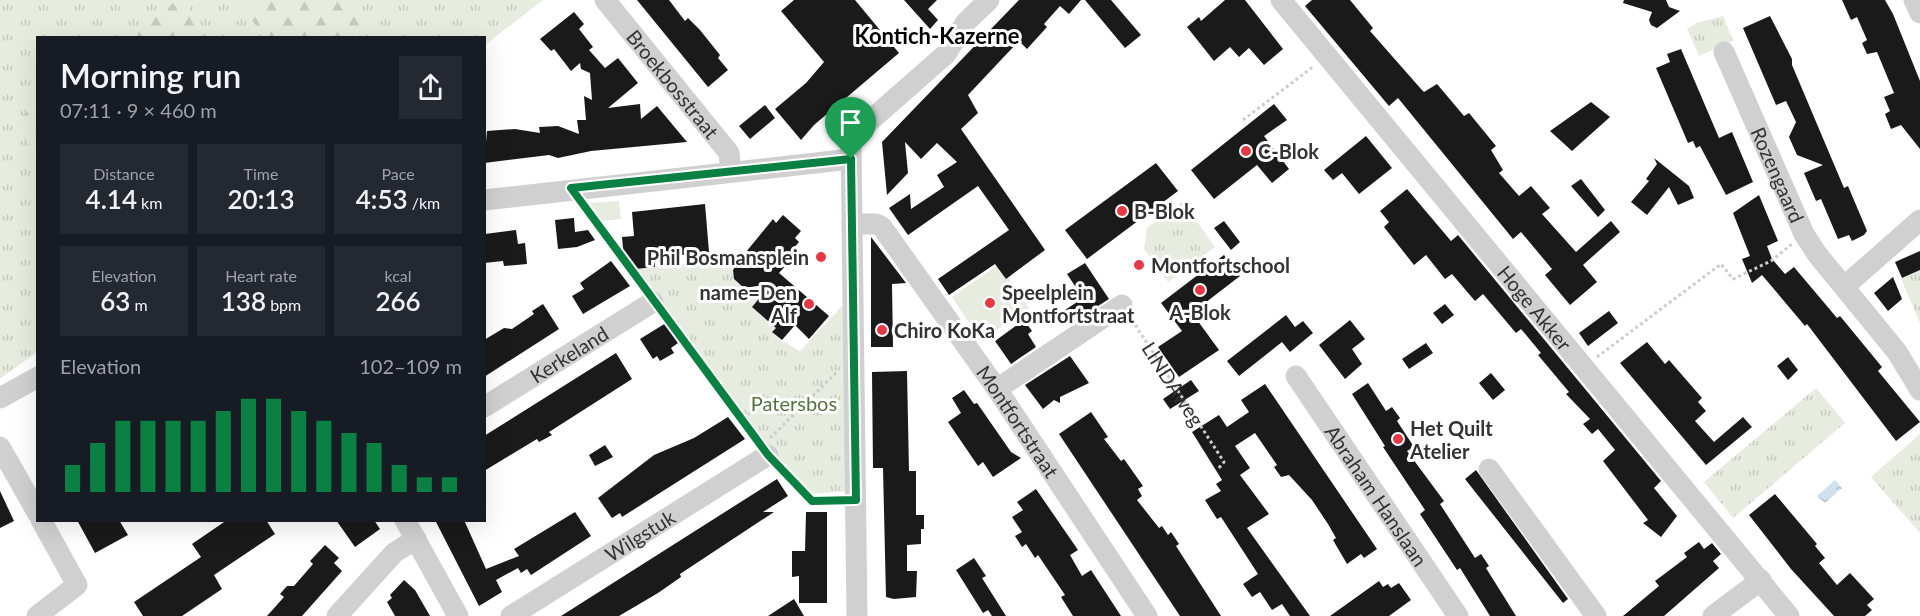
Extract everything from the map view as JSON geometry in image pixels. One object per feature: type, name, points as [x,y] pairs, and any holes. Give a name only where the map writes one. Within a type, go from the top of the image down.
[{"type":"street","name":"Broekbosstraat","points":[[605,0],[729,153],[731,172]]},
{"type":"street","points":[[857,616],[851,159],[854,136],[946,54],[966,22],[989,0]]},
{"type":"street","name":"Hoge Akker","points":[[1281,0],[1789,616]]},
{"type":"street","points":[[1914,0],[1920,13]]},
{"type":"street","name":"Rozengaard","points":[[1724,52],[1804,234],[1817,254],[1897,352],[1920,390]]},
{"type":"street","points":[[486,200],[571,188],[851,159]]},
{"type":"street","points":[[1845,286],[1920,220]]},
{"type":"street","name":"Montfortstraat","points":[[852,224],[876,224],[882,227],[998,389],[1147,616]]},
{"type":"street","name":"Kerkeland","points":[[486,405],[653,302]]},
{"type":"street","points":[[998,389],[1122,305]]},
{"type":"street","name":"Abraham Hanslaan","points":[[1296,376],[1457,616]]},
{"type":"street","points":[[0,398],[36,378]]},
{"type":"street","points":[[0,447],[36,510]]},
{"type":"street","name":"Wilgstuk","points":[[511,616],[768,455]]},
{"type":"street","points":[[1489,469],[1596,616]]},
{"type":"street","points":[[36,616],[77,585],[42,522]]},
{"type":"street","points":[[406,522],[458,616]]},
{"type":"street","points":[[337,616],[394,553],[416,539]]},
{"type":"street","points":[[1713,616],[1761,580]]},
{"type":"path","points":[[1243,120],[1327,56]]},
{"type":"path","points":[[571,188],[768,455],[812,501],[856,500]]},
{"type":"path","points":[[1584,367],[1721,264],[1732,279],[1771,261],[1804,234]]},
{"type":"path","name":"LINDAweg","points":[[1122,305],[1224,462],[1218,469]]},
{"type":"path","points":[[768,455],[765,443],[855,355]]},
{"type":"green space","points":[[0,0],[177,0],[128,36],[36,36],[36,105],[13,123],[36,153],[36,353],[0,379]]},
{"type":"green space","points":[[177,0],[198,0],[188,9],[206,36],[128,36]]},
{"type":"green space","points":[[198,0],[237,0],[263,36],[206,36],[188,9]]},
{"type":"green space","points":[[237,0],[361,0],[361,26],[355,36],[263,36]]},
{"type":"green space","points":[[361,0],[543,0],[486,44],[486,36],[355,36],[361,26]]},
{"type":"green space","points":[[1723,16],[1733,41],[1699,56],[1687,29],[1696,23]]},
{"type":"green space","points":[[36,105],[36,153],[13,123]]},
{"type":"green space","points":[[619,201],[621,219],[601,221],[589,203]]},
{"type":"green space","points":[[1183,202],[1215,247],[1168,282],[1144,249],[1147,228]]},
{"type":"green space","name":"Patersbos","points":[[721,260],[733,270],[734,279],[744,288],[754,287],[763,294],[752,307],[761,315],[771,305],[785,317],[772,332],[782,341],[800,351],[846,302],[849,491],[810,494],[773,463],[634,269]]},
{"type":"green space","name":"Speelplein Montfortstraat","points":[[999,264],[1029,308],[981,341],[952,297]]},
{"type":"green space","points":[[1920,270],[1920,323],[1901,279]]},
{"type":"green space","points":[[1816,388],[1845,423],[1733,518],[1704,482]]},
{"type":"green space","points":[[1920,434],[1920,533],[1871,477]]},
{"type":"water","points":[[1835,480],[1842,488],[1825,503],[1817,496]]},
{"type":"building","points":[[637,0],[669,0],[685,21],[688,18],[700,30],[720,55],[718,58],[728,70],[708,87]]},
{"type":"building","points":[[794,0],[855,0],[899,53],[814,125],[801,140],[775,109],[806,83],[824,62],[781,11]]},
{"type":"building","points":[[904,0],[937,0],[928,9],[938,20],[930,29]]},
{"type":"building","points":[[1019,0],[1081,0],[1069,14],[1060,6],[1044,24],[1047,27],[1027,49],[1019,41],[968,95],[978,113],[961,129],[1045,250],[1006,279],[995,264],[949,295],[938,279],[1009,230],[978,186],[908,235],[889,208],[910,194],[911,209],[944,187],[937,175],[957,162],[937,143],[921,159],[905,142],[908,173],[887,195],[882,142]]},
{"type":"building","points":[[1085,0],[1111,0],[1141,35],[1125,48]]},
{"type":"building","points":[[1225,0],[1245,0],[1283,49],[1264,65],[1249,48],[1239,57],[1230,47],[1214,61],[1187,27],[1199,17],[1201,21]]},
{"type":"building","points":[[1312,0],[1350,0],[1373,28],[1370,31],[1424,92],[1437,84],[1464,116],[1469,113],[1496,146],[1491,150],[1503,170],[1499,173],[1519,196],[1531,186],[1550,208],[1542,214],[1576,252],[1611,221],[1620,232],[1583,265],[1597,282],[1570,305],[1545,275],[1552,269],[1521,232],[1513,239],[1398,98],[1389,106],[1305,6]]},
{"type":"building","points":[[1624,0],[1666,0],[1669,7],[1680,11],[1657,28],[1651,25],[1649,20],[1652,12],[1623,3]]},
{"type":"building","points":[[1842,0],[1885,0],[1893,14],[1920,81],[1920,149],[1901,125],[1891,129],[1885,114],[1890,111],[1884,97],[1894,93],[1877,52],[1867,54],[1862,43],[1867,40],[1857,17],[1851,20]]},
{"type":"building","points":[[574,12],[584,24],[579,29],[593,47],[589,50],[605,68],[618,58],[638,83],[608,108],[640,104],[641,119],[657,106],[687,142],[591,151],[558,158],[549,155],[486,163],[487,131],[515,129],[540,133],[539,127],[558,126],[579,134],[577,120],[586,120],[584,96],[592,100],[590,73],[581,69],[580,63],[571,71],[554,49],[551,51],[540,39]]},
{"type":"building","points":[[1770,16],[1792,59],[1792,65],[1844,188],[1848,186],[1867,231],[1852,241],[1849,235],[1838,239],[1821,199],[1816,201],[1804,173],[1823,165],[1797,155],[1789,137],[1796,122],[1786,101],[1776,105],[1743,28]]},
{"type":"building","points":[[1681,49],[1719,138],[1732,132],[1753,182],[1726,195],[1700,146],[1696,148],[1693,141],[1688,143],[1656,68],[1670,62],[1667,54]]},
{"type":"building","points":[[1591,102],[1610,117],[1572,151],[1550,131]]},
{"type":"building","name":"C-Blok","points":[[1274,104],[1287,120],[1264,136],[1289,169],[1272,183],[1257,165],[1214,199],[1191,170]]},
{"type":"building","points":[[765,105],[775,118],[750,139],[739,126]]},
{"type":"building","points":[[1366,136],[1392,168],[1359,194],[1342,173],[1333,180],[1324,170]]},
{"type":"building","points":[[1654,158],[1689,186],[1694,198],[1678,205],[1669,187],[1647,215],[1631,202],[1649,181],[1646,179],[1657,164]]},
{"type":"building","name":"B-Blok","points":[[1156,163],[1178,191],[1087,259],[1065,230]]},
{"type":"building","points":[[1581,179],[1605,210],[1598,217],[1571,186]]},
{"type":"building","points":[[1407,189],[1451,241],[1458,235],[1661,481],[1654,488],[1677,516],[1661,537],[1643,523],[1648,520],[1603,461],[1615,450],[1598,429],[1592,434],[1583,424],[1590,419],[1566,394],[1569,392],[1538,355],[1541,353],[1521,329],[1516,333],[1483,294],[1475,301],[1452,274],[1445,279],[1426,255],[1414,265],[1384,227],[1389,222],[1380,211]]},
{"type":"building","points":[[1759,195],[1778,241],[1767,246],[1772,259],[1785,274],[1794,267],[1837,318],[1840,316],[1882,367],[1878,371],[1920,422],[1896,441],[1807,324],[1805,326],[1762,275],[1752,283],[1742,259],[1750,256],[1733,213]]},
{"type":"building","points":[[705,204],[709,252],[654,258],[655,267],[625,270],[622,237],[634,236],[632,212]]},
{"type":"building","points":[[783,215],[801,231],[795,238],[799,242],[784,259],[789,262],[779,273],[829,316],[809,339],[795,325],[782,340],[772,332],[776,328],[752,307],[771,284],[744,288],[734,279],[733,270],[737,263],[773,219],[776,223]]},
{"type":"building","points":[[574,218],[575,232],[588,230],[595,240],[577,247],[558,249],[555,220]]},
{"type":"building","points":[[1224,221],[1240,242],[1231,250],[1214,228]]},
{"type":"building","points":[[516,230],[518,244],[525,243],[527,264],[504,266],[503,261],[486,263],[486,234]]},
{"type":"building","name":"Chiro KoKa","points":[[871,237],[906,283],[892,284],[893,347],[871,347]]},
{"type":"building","points":[[1920,251],[1920,270],[1902,278],[1895,262]]},
{"type":"building","points":[[1224,255],[1240,276],[1192,313],[1219,350],[1179,377],[1158,347],[1182,331],[1161,303]]},
{"type":"building","points":[[611,261],[630,286],[583,314],[572,296],[584,289],[580,283]]},
{"type":"building","points":[[1085,263],[1109,299],[1070,324],[1062,312],[1083,298],[1067,274]]},
{"type":"building","points":[[1893,277],[1902,299],[1888,311],[1874,293]]},
{"type":"building","points":[[543,304],[559,329],[486,376],[486,339],[504,328],[512,329],[534,314],[532,311]]},
{"type":"building","points":[[1445,304],[1454,315],[1442,324],[1433,313]]},
{"type":"building","points":[[1609,311],[1618,323],[1588,346],[1579,333]]},
{"type":"building","points":[[1286,315],[1295,327],[1303,321],[1313,333],[1290,352],[1282,342],[1239,376],[1227,361]]},
{"type":"building","points":[[1024,320],[1032,331],[1028,334],[1036,347],[1011,364],[995,341]]},
{"type":"building","points":[[1350,320],[1365,339],[1352,349],[1362,364],[1345,379],[1319,345]]},
{"type":"building","points":[[666,323],[678,343],[671,348],[674,353],[660,361],[657,356],[653,359],[640,339]]},
{"type":"building","points":[[1647,342],[1665,364],[1669,360],[1702,398],[1698,402],[1706,411],[1695,421],[1714,442],[1743,417],[1752,427],[1706,465],[1620,363]]},
{"type":"building","points":[[1426,343],[1433,353],[1409,369],[1402,359]]},
{"type":"building","points":[[616,353],[632,379],[549,432],[552,435],[539,442],[537,439],[486,470],[486,435]]},
{"type":"building","points":[[1070,356],[1089,383],[1060,397],[1060,403],[1054,400],[1043,409],[1025,385]]},
{"type":"building","points":[[1788,357],[1798,370],[1788,380],[1777,366]]},
{"type":"building","points":[[907,371],[909,471],[916,471],[916,515],[924,515],[924,529],[921,529],[921,544],[907,545],[907,571],[917,571],[916,597],[894,599],[886,597],[883,468],[873,468],[872,372]]},
{"type":"building","points":[[1491,373],[1505,390],[1493,400],[1479,383]]},
{"type":"building","points":[[1191,380],[1199,391],[1170,409],[1163,399]]},
{"type":"building","points":[[1368,383],[1386,411],[1392,407],[1400,418],[1397,421],[1414,447],[1407,451],[1444,501],[1440,504],[1475,558],[1481,554],[1489,566],[1486,568],[1516,616],[1490,616],[1460,568],[1457,570],[1420,514],[1425,510],[1383,447],[1385,446],[1352,394]]},
{"type":"building","points":[[1265,384],[1377,549],[1364,558],[1361,554],[1347,564],[1333,540],[1336,538],[1312,500],[1289,475],[1281,477],[1274,467],[1277,465],[1255,433],[1235,446],[1250,468],[1240,475],[1269,514],[1247,528],[1310,616],[1290,616],[1282,604],[1272,610],[1260,592],[1252,597],[1243,584],[1258,574],[1221,517],[1217,519],[1205,500],[1221,491],[1216,484],[1222,480],[1192,432],[1219,415],[1227,427],[1249,412],[1241,400]]},
{"type":"building","points":[[964,390],[974,404],[977,403],[1011,452],[1021,458],[993,477],[983,462],[978,466],[948,422],[961,413],[952,398]]},
{"type":"building","points":[[1091,412],[1108,437],[1104,439],[1121,461],[1124,459],[1143,486],[1138,489],[1142,496],[1137,500],[1159,528],[1162,526],[1168,535],[1171,532],[1179,544],[1176,546],[1221,616],[1180,616],[1059,434]]},
{"type":"building","points":[[728,417],[745,439],[622,517],[620,513],[612,518],[598,498],[654,455],[694,438]]},
{"type":"building","points":[[605,445],[613,457],[595,466],[589,455]]},
{"type":"building","points":[[1476,470],[1568,599],[1563,603],[1465,479]]},
{"type":"building","points":[[777,479],[788,496],[763,512],[774,512],[680,574],[681,577],[658,593],[619,616],[561,616]]},
{"type":"building","points":[[1036,489],[1078,550],[1070,555],[1082,576],[1091,570],[1121,616],[1073,616],[1061,597],[1065,595],[1038,555],[1035,558],[1026,544],[1022,547],[1015,536],[1022,532],[1012,517],[1023,510],[1017,502]]},
{"type":"building","points":[[0,491],[14,521],[0,528]]},
{"type":"building","points":[[1775,494],[1817,544],[1815,546],[1825,558],[1819,563],[1837,585],[1850,573],[1874,599],[1867,605],[1872,610],[1865,616],[1834,616],[1791,569],[1749,515]]},
{"type":"building","points":[[575,512],[591,536],[531,575],[527,569],[521,573],[518,568],[496,580],[502,592],[479,606],[436,522],[465,522],[486,569],[519,556],[514,549]]},
{"type":"building","points":[[806,512],[827,512],[827,603],[799,603],[799,576],[792,577],[792,551],[805,551]]},
{"type":"building","points":[[78,522],[120,522],[128,535],[95,553]]},
{"type":"building","points":[[224,522],[267,522],[275,534],[214,575],[222,589],[182,616],[143,616],[134,602],[201,557],[192,544]]},
{"type":"building","points":[[337,522],[375,522],[380,529],[355,547]]},
{"type":"building","points":[[1699,542],[1704,549],[1712,543],[1721,554],[1713,561],[1719,568],[1664,616],[1623,616],[1659,586],[1655,581],[1687,557],[1684,553]]},
{"type":"building","points":[[325,545],[339,558],[334,563],[342,571],[302,616],[267,616],[284,597],[280,594],[287,586],[294,586],[313,564],[310,561]]},
{"type":"building","points":[[974,558],[986,576],[982,578],[1006,616],[992,616],[988,610],[983,613],[956,570]]},
{"type":"building","points":[[404,580],[415,590],[430,616],[395,616],[387,602],[392,598],[390,595]]},
{"type":"building","points":[[1379,581],[1383,587],[1388,584],[1391,588],[1399,583],[1411,600],[1389,616],[1330,616]]},
{"type":"building","points":[[794,599],[804,616],[768,616]]},
{"type":"place","name":"C-Blok","points":[[1246,151]]},
{"type":"place","name":"B-Blok","points":[[1122,211]]},
{"type":"place","name":"Phil Bosmansplein","points":[[821,257]]},
{"type":"place","name":"Montfortschool","points":[[1139,265]]},
{"type":"place","name":"A-Blok","points":[[1200,290]]},
{"type":"place","name":"Speelplein Montfortstraat","points":[[990,303]]},
{"type":"place","name":"name=Den Alf","points":[[809,304]]},
{"type":"place","name":"Chiro KoKa","points":[[882,330]]},
{"type":"place","name":"Het Quilt Atelier","points":[[1398,439]]},
{"type":"district","name":"Kontich-Kazerne","points":[[937,35]]},
{"type":"route","points":[[851,159],[856,500],[812,501],[768,455],[571,188],[851,159]]}]
